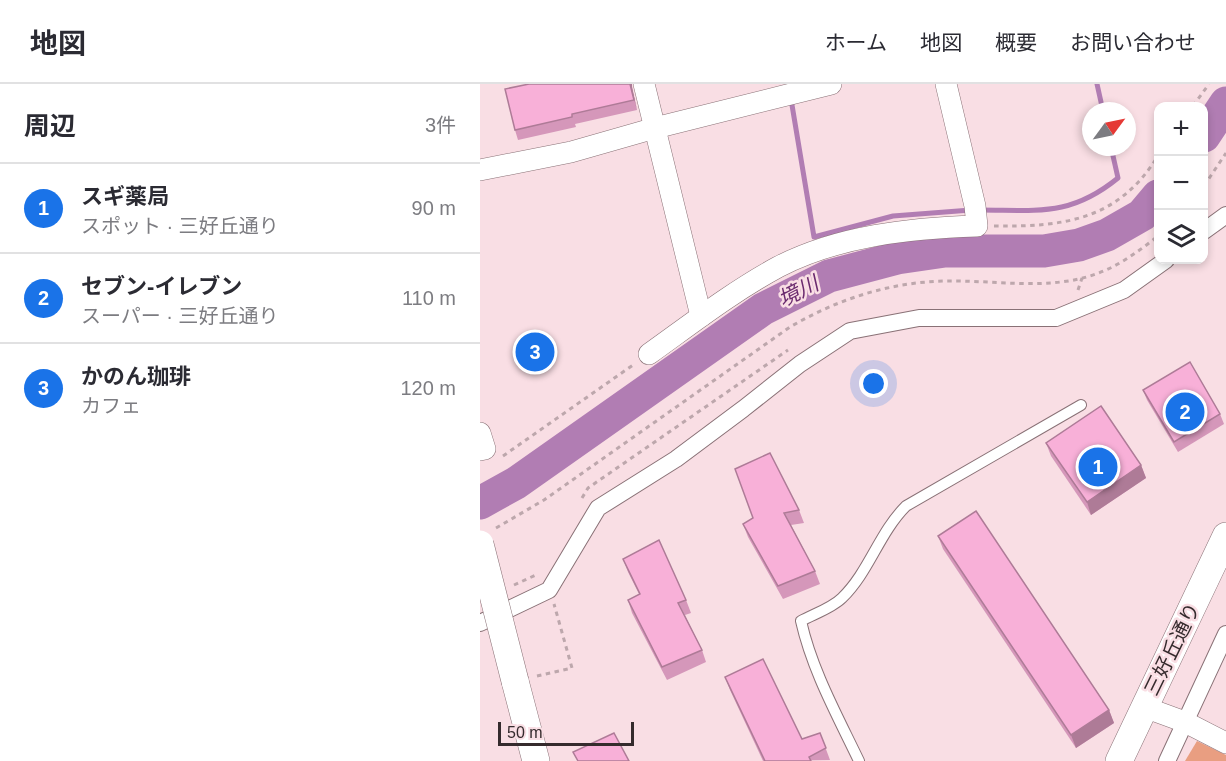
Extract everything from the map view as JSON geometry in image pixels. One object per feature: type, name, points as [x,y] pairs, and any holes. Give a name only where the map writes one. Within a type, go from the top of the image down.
[{"type":"street","points":[[644,84],[701,316]]},
{"type":"street","points":[[480,170],[571,152],[655,128],[831,84]]},
{"type":"street","points":[[649,354],[738,290],[779,267],[833,246],[903,231],[977,226],[975,206],[946,84]]},
{"type":"street","points":[[1208,228],[1226,215]]},
{"type":"street","points":[[480,623],[549,590],[598,507],[676,459],[800,364],[850,331],[919,318],[1056,318],[1125,290],[1161,264]]},
{"type":"street","points":[[480,432],[484,449],[489,455]]},
{"type":"street","name":"三好丘通り","points":[[1119,761],[1226,536]]},
{"type":"street","points":[[480,544],[536,761]]},
{"type":"street","points":[[1167,761],[1226,634]]},
{"type":"street","points":[[1144,707],[1185,722],[1226,743]]},
{"type":"lane","points":[[859,761],[818,675],[806,643],[801,621],[841,599],[856,580],[893,520],[906,506],[1081,405]]},
{"type":"path","points":[[1196,102],[1209,84]]},
{"type":"path","points":[[1208,179],[1226,153]]},
{"type":"path","points":[[977,226],[1047,225],[1090,215],[1118,201],[1131,191],[1154,162]]},
{"type":"path","points":[[489,455],[649,354]]},
{"type":"path","points":[[515,681],[572,668],[563,631]]},
{"type":"shaded area","points":[[1197,741],[1226,755],[1226,761],[1185,761]]},
{"type":"building","points":[[529,84],[630,84],[634,100],[515,130],[505,89]]},
{"type":"building","points":[[1190,362],[1220,414],[1174,442],[1143,390]]},
{"type":"building","points":[[1101,406],[1141,465],[1087,502],[1046,443]]},
{"type":"building","points":[[770,453],[799,510],[784,513],[815,571],[778,586],[743,524],[753,518],[735,469]]},
{"type":"building","points":[[976,511],[1109,710],[1071,735],[938,536]]},
{"type":"building","points":[[659,540],[686,600],[678,603],[702,650],[662,667],[628,600],[640,594],[623,559]]},
{"type":"building","points":[[763,659],[802,739],[820,733],[826,748],[809,757],[811,761],[765,761],[725,677]]},
{"type":"building","points":[[614,733],[629,761],[578,761],[573,752]]},
{"type":"waterway","points":[[1097,84],[1101,102]]},
{"type":"waterway","points":[[791,99],[814,237],[893,216],[971,210]]},
{"type":"waterway","name":"境川","points":[[1208,130],[1226,103]]},
{"type":"waterway","points":[[980,210],[1053,209],[1084,199],[1101,191],[1118,178],[1113,156]]},
{"type":"waterway","name":"境川","points":[[480,503],[516,483],[763,309],[829,276],[897,258],[945,251],[1044,251],[1079,245],[1107,235],[1142,215],[1154,201]]},
{"type":"place","name":"かのん珈琲","points":[[535,352]]},
{"type":"place","name":"セブン-イレブン","points":[[1185,412]]},
{"type":"place","name":"スギ薬局","points":[[1098,467]]}]
